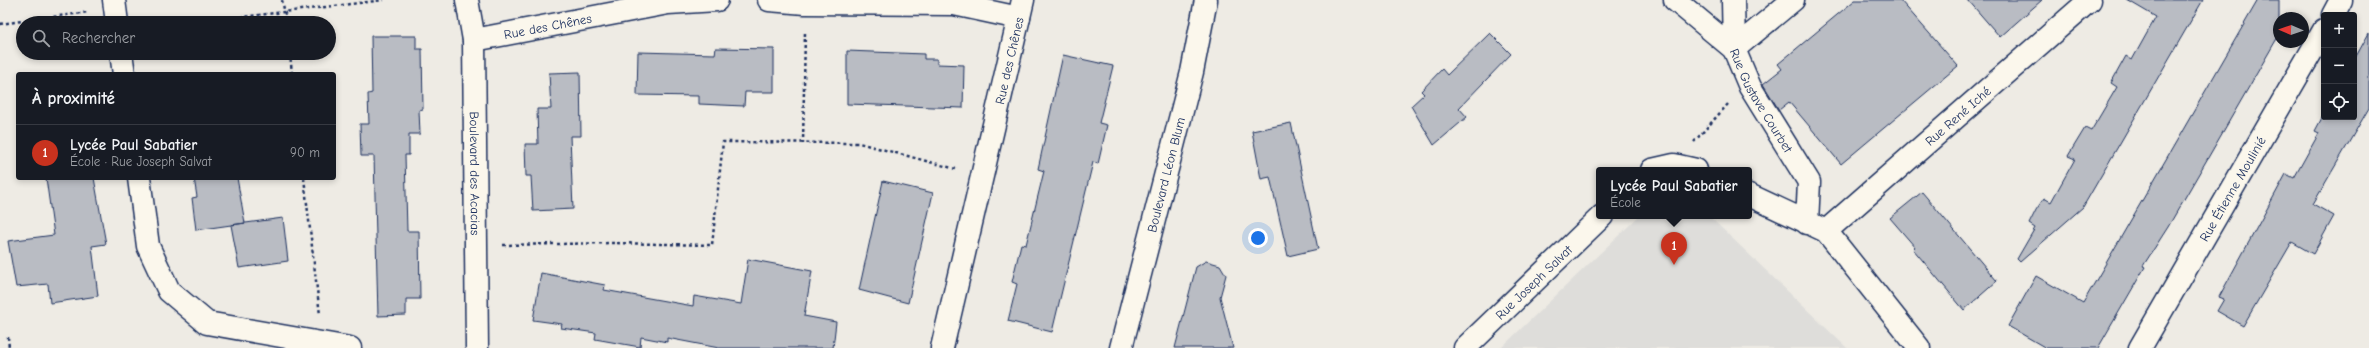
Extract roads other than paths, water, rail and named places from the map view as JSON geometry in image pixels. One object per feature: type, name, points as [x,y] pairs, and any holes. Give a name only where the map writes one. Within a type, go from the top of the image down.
[{"type":"street","name":"Boulevard des Acacias","points":[[467,0],[474,40],[477,348]]},
{"type":"street","name":"Rue des Chênes","points":[[474,40],[668,3],[717,0]]},
{"type":"street","name":"Rue des Chênes","points":[[769,0],[805,3],[954,4],[1021,9],[981,175],[942,348]]},
{"type":"street","name":"Boulevard Léon Blum","points":[[1122,348],[1192,72],[1206,0]]},
{"type":"street","points":[[1675,0],[1734,49]]},
{"type":"street","points":[[1732,0],[1734,49]]},
{"type":"street","name":"Rue Gustave Courbet","points":[[1793,0],[1734,49],[1748,82],[1808,182],[1816,227]]},
{"type":"street","name":"Rue René Iché","points":[[1816,227],[2090,0]]},
{"type":"street","points":[[2335,12],[2342,0]]},
{"type":"street","name":"Rue Étienne Moulinié","points":[[2140,348],[2321,35]]},
{"type":"street","points":[[122,60],[124,72]]},
{"type":"street","points":[[1665,167],[1674,165],[1683,167]]},
{"type":"street","points":[[139,180],[148,246],[169,291],[207,323],[350,348]]},
{"type":"street","points":[[1752,196],[1816,227],[1919,348]]},
{"type":"street","name":"Rue Joseph Salvat","points":[[1466,348],[1599,219]]},
{"type":"place","name":"Lycée Paul Sabatier","points":[[1674,265]]}]
